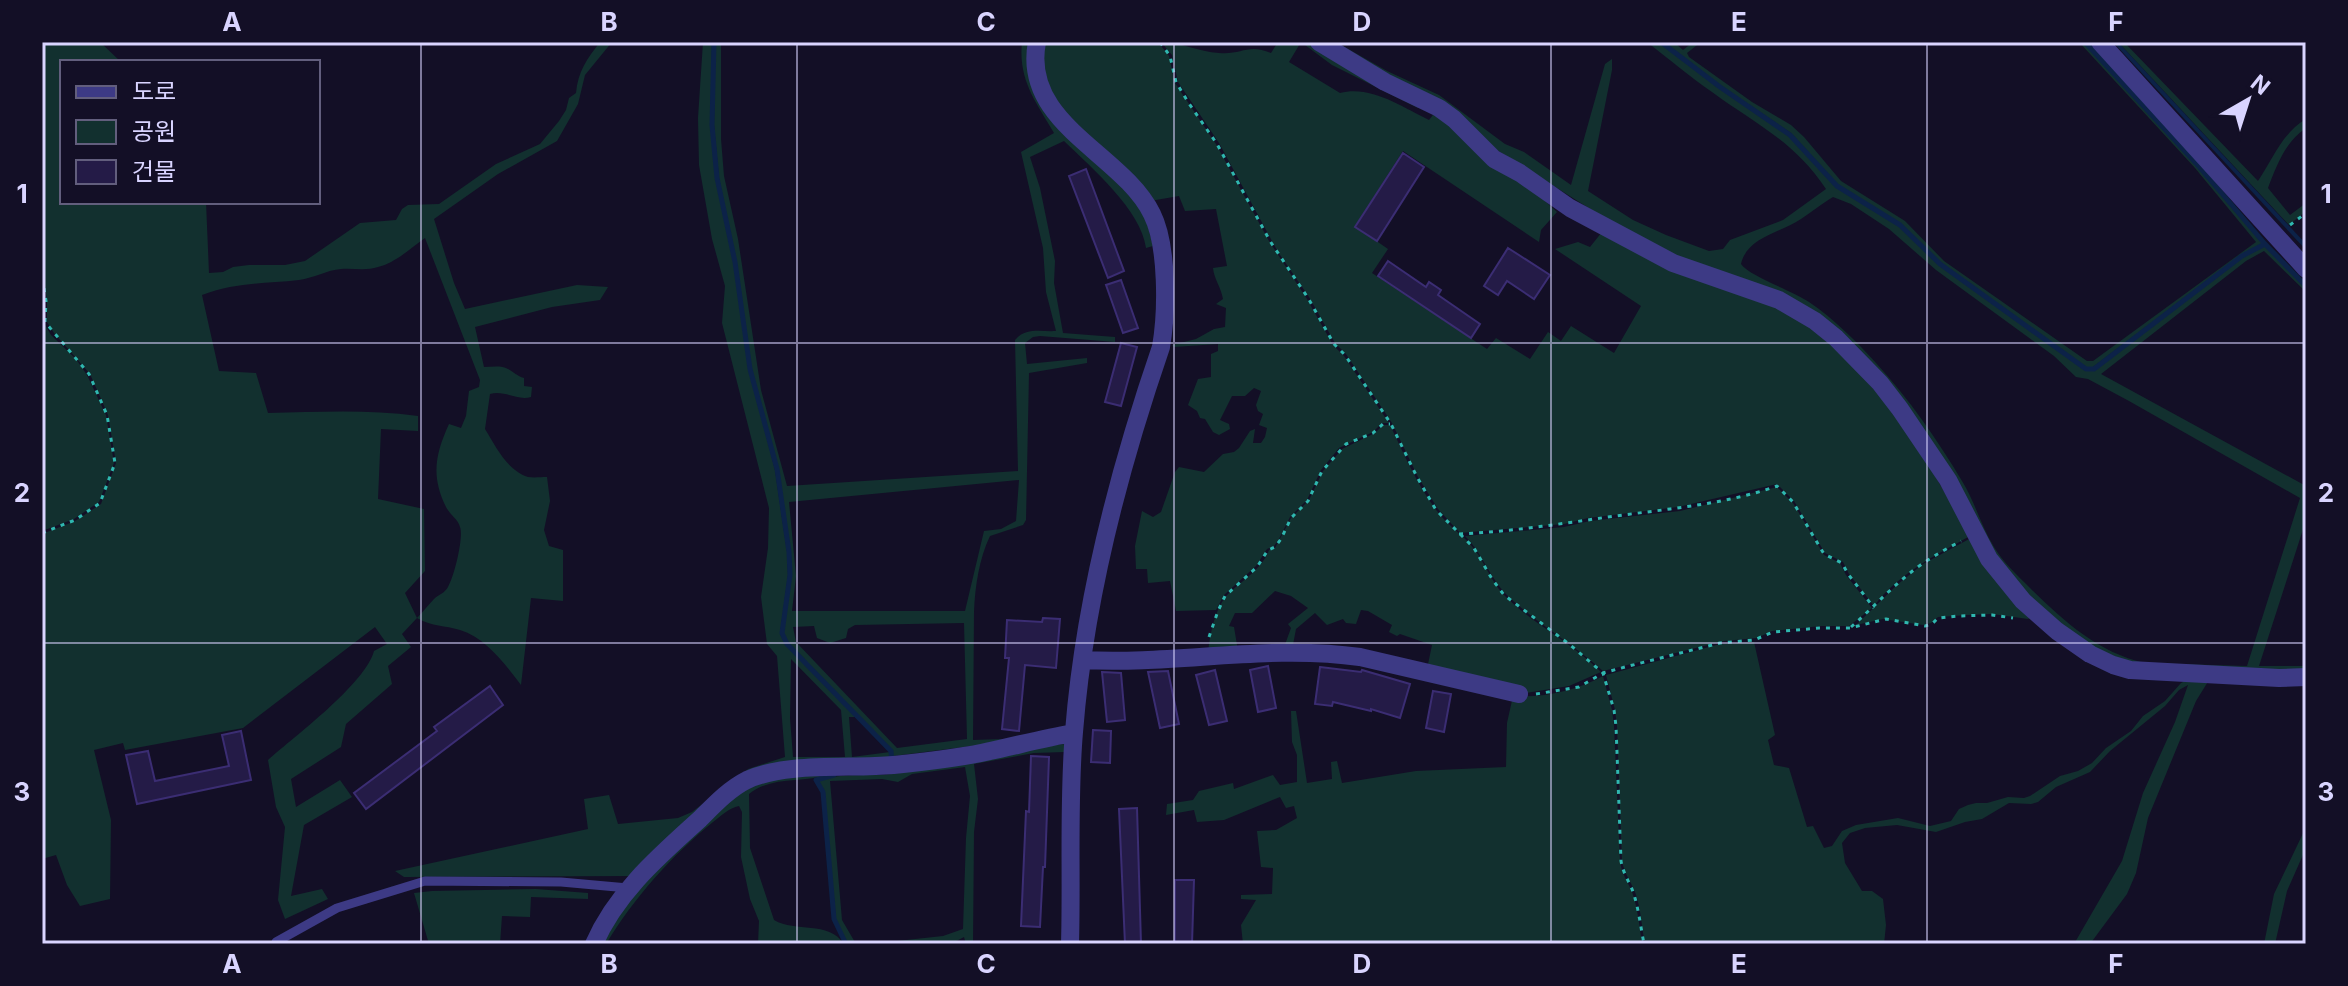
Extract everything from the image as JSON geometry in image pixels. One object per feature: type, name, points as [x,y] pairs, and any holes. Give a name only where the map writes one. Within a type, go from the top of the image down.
[{"type":"street","points":[[1037,42],[1036,67],[1045,98],[1065,125],[1126,181],[1152,214],[1160,244],[1165,288],[1161,347],[1117,488],[1082,660],[1073,733],[1070,944]]},
{"type":"street","points":[[1319,42],[1385,82],[1439,108],[1494,159],[1570,208],[1673,263],[1779,300],[1815,321],[1880,383],[1900,409],[1948,480],[1989,559],[2003,578],[2057,631],[2090,654],[2130,670],[2266,678],[2306,677]]},
{"type":"street","points":[[2100,42],[2306,269]]},
{"type":"street","points":[[1082,660],[1338,654],[1519,694]]},
{"type":"street","points":[[594,944],[610,912],[629,888],[724,796],[746,781],[766,774],[893,765],[989,752],[1073,733]]},
{"type":"lane","points":[[276,942],[337,908],[425,881],[561,882],[629,888]]},
{"type":"path","points":[[1160,42],[1170,56],[1176,82],[1217,144],[1270,241],[1334,344],[1345,355],[1391,424],[1436,510],[1474,548],[1504,595],[1603,673],[1616,726],[1623,875],[1637,901],[1644,944]]},
{"type":"path","points":[[2290,226],[2306,213]]},
{"type":"path","points":[[42,533],[75,520],[100,503],[115,463],[107,415],[89,374],[45,322],[43,282]]},
{"type":"path","points":[[1206,656],[1213,624],[1225,596],[1257,567],[1268,550],[1275,547],[1291,518],[1308,501],[1322,471],[1346,444],[1373,433],[1383,424],[1391,424]]},
{"type":"path","points":[[1459,534],[1564,525],[1679,509],[1777,486],[1793,502],[1824,554],[1842,563],[1874,608]]},
{"type":"path","points":[[1850,628],[1922,564],[1976,535]]},
{"type":"path","points":[[1519,694],[1532,695],[1573,688],[1603,673],[1720,643],[1754,640],[1773,632],[1850,628],[1886,619],[1925,626],[1938,618],[1958,616],[1992,615],[2028,620],[2040,616]]},
{"type":"green space","points":[[42,42],[100,42],[119,60],[60,60],[60,204],[206,204],[209,273],[249,265],[285,265],[305,261],[360,223],[396,220],[408,205],[439,204],[496,164],[540,144],[566,110],[569,98],[576,93],[581,72],[591,54],[600,42],[612,42],[585,75],[578,104],[557,141],[498,174],[434,219],[465,309],[577,285],[608,287],[600,300],[552,307],[475,327],[484,367],[505,368],[524,378],[524,386],[532,387],[531,397],[490,394],[485,429],[514,469],[528,477],[547,477],[550,501],[544,530],[549,546],[563,550],[563,601],[531,598],[521,685],[494,653],[469,634],[417,618],[402,634],[411,647],[388,666],[392,684],[346,724],[341,747],[291,779],[296,807],[340,780],[352,797],[304,825],[291,896],[322,889],[328,899],[285,919],[278,900],[285,827],[276,807],[268,760],[344,694],[368,664],[374,651],[387,644],[375,627],[243,728],[125,750],[123,743],[94,750],[111,820],[110,899],[80,906],[67,885],[56,855],[42,859],[42,534],[75,521],[101,504],[116,463],[108,415],[90,374],[47,322]],"holes":[[[425,238],[480,380],[479,387],[469,391],[461,428],[449,424],[438,456],[437,475],[441,496],[461,532],[453,575],[447,589],[417,618],[405,593],[425,571],[424,509],[378,499],[381,429],[418,431],[418,416],[362,412],[268,413],[256,373],[219,371],[202,295],[239,286],[305,279],[336,270],[373,268],[397,259]]]},
{"type":"green space","points":[[703,42],[712,42],[711,125],[716,178],[734,262],[749,369],[775,470],[787,552],[788,575],[780,634],[786,645],[856,717],[849,717],[852,757],[890,752],[891,760],[761,770],[636,876],[404,877],[395,871],[588,829],[584,799],[609,795],[618,824],[678,818],[692,812],[748,769],[785,757],[777,656],[767,644],[761,597],[768,548],[769,508],[722,323],[725,286],[712,239],[699,165],[698,118]],"holes":[[[791,659],[841,710],[845,757],[793,757]]]},
{"type":"green space","points":[[715,42],[721,42],[724,176],[738,239],[761,390],[787,486],[1018,471],[1015,340],[1029,332],[1056,331],[1046,292],[1043,248],[1021,152],[1054,133],[1026,79],[1021,56],[1022,42],[1033,42],[1032,66],[1104,168],[1144,211],[1153,246],[1146,248],[1135,219],[1125,205],[1064,141],[1030,157],[1040,188],[1055,261],[1054,283],[1063,333],[1115,337],[1115,342],[1040,336],[1025,343],[1027,364],[1087,358],[1087,363],[1029,373],[1026,520],[1023,525],[990,536],[980,564],[974,612],[973,740],[1002,739],[1003,742],[893,756],[892,751],[783,633],[791,575],[790,552],[778,469],[751,369],[736,261],[719,178],[714,125]],"holes":[[[1019,480],[1016,521],[1001,529],[984,531],[965,611],[792,611],[796,576],[789,502]],[[964,623],[967,739],[897,748],[796,642],[793,627],[814,626],[817,638],[830,643],[846,638],[848,629],[855,625]]]},
{"type":"green space","points":[[1043,42],[1158,42],[1169,56],[1175,83],[1216,144],[1269,241],[1333,345],[1344,356],[1389,423],[1382,423],[1373,432],[1339,448],[1321,470],[1307,500],[1290,517],[1274,546],[1267,549],[1256,566],[1224,595],[1216,610],[1176,611],[1170,581],[1148,583],[1147,569],[1136,569],[1135,546],[1142,511],[1153,517],[1161,512],[1179,467],[1204,472],[1223,454],[1239,448],[1250,431],[1255,429],[1253,443],[1261,443],[1265,437],[1267,428],[1259,425],[1263,414],[1256,405],[1261,391],[1254,388],[1245,396],[1232,396],[1220,420],[1229,424],[1230,429],[1219,435],[1188,405],[1198,379],[1211,377],[1211,354],[1218,351],[1218,344],[1172,345],[1225,327],[1226,308],[1216,304],[1223,299],[1213,268],[1227,266],[1216,209],[1185,211],[1179,196],[1150,201],[1050,96],[1040,56]]},
{"type":"green space","points":[[1161,42],[1211,52],[1256,49],[1271,53],[1278,42],[1301,42],[1289,62],[1340,93],[1352,91],[1375,95],[1429,120],[1436,111],[1557,212],[1541,230],[1539,242],[1403,151],[1355,226],[1388,249],[1372,273],[1487,349],[1496,338],[1530,359],[1548,332],[1561,341],[1571,326],[1614,353],[1641,306],[1555,249],[1578,242],[1590,247],[1602,232],[1768,300],[1830,339],[1906,426],[1970,536],[1906,575],[1874,606],[1843,562],[1825,553],[1794,501],[1777,484],[1678,507],[1564,524],[1460,533],[1438,509],[1418,477],[1392,423],[1346,354],[1335,343],[1278,252],[1219,143],[1178,82],[1172,55]]},
{"type":"green space","points":[[1301,42],[1309,42],[1420,103],[1418,108],[1332,65]]},
{"type":"green space","points":[[1325,42],[1336,42],[1387,71],[1439,95],[1505,144],[1524,152],[1571,185],[1605,64],[1612,59],[1588,191],[1633,220],[1709,251],[1723,249],[1730,240],[1783,220],[1826,189],[1788,146],[1647,42],[1660,42],[1789,135],[1836,187],[1899,226],[1940,265],[2086,371],[2094,370],[2242,258],[2265,246],[2306,287],[2306,292],[2264,251],[2246,261],[2101,374],[2306,486],[2306,520],[2259,666],[2306,666],[2306,675],[2146,669],[2087,645],[2013,582],[1833,327],[1638,239]],"holes":[[[1833,197],[1851,204],[1889,229],[1936,270],[2054,356],[2076,377],[2088,379],[2129,401],[2300,498],[2247,666],[2145,663],[2112,651],[2082,634],[2020,578],[1998,553],[1967,489],[1943,450],[1876,363],[1818,309],[1741,264],[1744,255],[1757,242],[1793,224]]]},
{"type":"green space","points":[[1664,42],[1674,42],[1683,50],[1693,42],[1701,42],[1687,53],[1689,57],[1752,102],[1791,125],[1841,181],[1905,221],[1944,261],[2087,361],[2093,361],[2256,242],[2195,168],[2079,42],[2084,42],[2195,163],[2263,244],[2241,255],[2093,367],[2087,368],[1941,263],[1901,224],[1838,185],[1791,133],[1721,86]]},
{"type":"green space","points":[[2118,42],[2124,42],[2258,181],[2284,139],[2306,119],[2306,128],[2287,147],[2268,188],[2290,215],[2306,203],[2306,211],[2289,225]]},
{"type":"green space","points":[[42,285],[44,323],[87,375],[106,415],[114,463],[99,502],[74,519],[42,531]]},
{"type":"green space","points":[[1383,425],[1390,425],[1430,501],[1475,550],[1500,591],[1601,672],[1569,686],[1526,693],[1427,669],[1432,645],[1400,634],[1397,636],[1389,632],[1392,625],[1361,610],[1356,624],[1346,623],[1343,619],[1327,625],[1315,613],[1296,629],[1292,650],[1283,650],[1291,628],[1288,624],[1308,608],[1291,596],[1275,591],[1252,613],[1235,613],[1229,626],[1234,627],[1238,651],[1208,654],[1214,621],[1224,599],[1257,568],[1269,550],[1275,548],[1291,518],[1309,500],[1323,471],[1342,449],[1375,433]]},
{"type":"green space","points":[[1777,487],[1793,503],[1824,555],[1840,563],[1872,608],[1849,626],[1772,631],[1757,638],[1724,641],[1603,671],[1509,597],[1465,536],[1564,527],[1680,511]]},
{"type":"green space","points":[[1971,538],[2032,617],[1969,615],[1938,617],[1923,625],[1883,619],[1856,625],[1923,564]]},
{"type":"green space","points":[[1754,642],[1775,735],[1768,740],[1774,765],[1789,768],[1807,827],[1813,826],[1824,848],[1832,846],[1842,831],[1856,825],[1898,818],[1930,826],[1951,821],[1959,809],[1968,805],[2030,796],[2060,776],[2092,763],[2106,748],[2131,731],[2143,716],[2165,701],[2181,683],[2209,680],[2196,701],[2148,818],[2136,873],[2127,894],[2090,944],[2074,944],[2122,861],[2143,793],[2188,685],[2110,751],[2090,772],[2056,787],[2038,802],[2009,803],[1982,819],[1936,832],[1897,825],[1865,828],[1850,833],[1842,843],[1845,863],[1862,891],[1872,891],[1883,899],[1886,925],[1884,944],[1645,944],[1637,898],[1622,861],[1617,726],[1606,675],[1720,644]]},
{"type":"green space","points":[[1603,676],[1614,726],[1620,861],[1634,898],[1642,944],[1243,944],[1241,925],[1256,900],[1241,899],[1241,895],[1272,894],[1273,868],[1261,867],[1257,831],[1276,830],[1297,818],[1294,806],[1286,808],[1280,797],[1224,820],[1197,822],[1194,810],[1166,815],[1167,804],[1193,800],[1199,791],[1233,783],[1234,789],[1273,775],[1280,785],[1297,782],[1291,711],[1296,711],[1307,783],[1332,779],[1331,762],[1337,761],[1342,783],[1416,771],[1506,767],[1507,723],[1513,696],[1559,692]]},
{"type":"green space","points":[[1065,744],[1065,752],[1034,753],[974,764],[978,799],[974,832],[973,944],[966,944],[964,937],[951,944],[869,944],[943,936],[963,929],[970,796],[965,767],[912,774],[898,782],[882,779],[830,781],[842,920],[856,944],[847,944],[836,919],[824,792],[818,781],[838,776],[899,773]]},
{"type":"green space","points":[[829,774],[768,784],[749,794],[750,848],[774,920],[792,926],[821,929],[844,944],[758,944],[759,921],[750,899],[741,857],[742,812],[739,806],[722,815],[682,849],[641,894],[606,944],[601,944],[627,900],[688,836],[749,785],[767,777]]},
{"type":"green space","points":[[2306,827],[2306,848],[2287,891],[2275,944],[2264,944],[2274,894]]},
{"type":"green space","points":[[536,889],[588,893],[588,899],[531,897],[530,917],[502,916],[500,944],[429,944],[414,893],[432,891]]},
{"type":"water","points":[[2113,42],[2118,42],[2306,244],[2306,250]]},
{"type":"building","points":[[1403,153],[1424,167],[1377,241],[1355,227]]},
{"type":"building","points":[[1086,169],[1124,271],[1108,278],[1069,176]]},
{"type":"building","points":[[1508,248],[1550,275],[1534,299],[1507,281],[1498,295],[1484,286]]},
{"type":"building","points":[[1388,261],[1426,287],[1429,282],[1441,290],[1438,295],[1480,324],[1471,338],[1378,276]]},
{"type":"building","points":[[1121,280],[1138,328],[1123,333],[1106,285]]},
{"type":"building","points":[[1121,343],[1137,347],[1121,406],[1105,402]]},
{"type":"building","points":[[1043,618],[1060,619],[1056,668],[1025,665],[1019,731],[1002,729],[1009,658],[1005,658],[1007,620],[1042,622]]},
{"type":"building","points":[[1268,666],[1276,708],[1258,712],[1250,670]]},
{"type":"building","points":[[1320,667],[1362,670],[1410,684],[1400,718],[1333,702],[1332,706],[1315,704]]},
{"type":"building","points":[[1215,670],[1227,721],[1209,725],[1196,675]]},
{"type":"building","points":[[1168,671],[1179,724],[1160,728],[1148,672]]},
{"type":"building","points":[[1102,672],[1121,673],[1125,720],[1107,722]]},
{"type":"building","points":[[490,686],[503,705],[366,809],[354,793],[437,731],[434,727]]},
{"type":"building","points":[[1433,691],[1451,694],[1444,732],[1426,728]]},
{"type":"building","points":[[1093,730],[1111,731],[1110,763],[1091,762]]},
{"type":"building","points":[[241,731],[251,780],[137,804],[126,755],[148,751],[155,781],[229,766],[222,735]]},
{"type":"building","points":[[1031,756],[1049,757],[1040,927],[1021,926]]},
{"type":"building","points":[[1137,808],[1141,944],[1125,944],[1119,809]]},
{"type":"building","points":[[1175,880],[1194,880],[1192,944],[1175,944]]},
{"type":"waterway","points":[[714,42],[712,125],[717,178],[735,262],[750,369],[777,469],[789,552],[790,575],[782,633],[787,644],[891,751],[892,763]]},
{"type":"waterway","points":[[1661,42],[1790,135],[1837,186],[1900,225],[1940,264],[2086,369],[2094,369],[2242,256],[2265,244]]},
{"type":"waterway","points":[[2085,42],[2306,286]]},
{"type":"waterway","points":[[834,775],[816,780],[823,792],[834,919],[846,944]]}]
